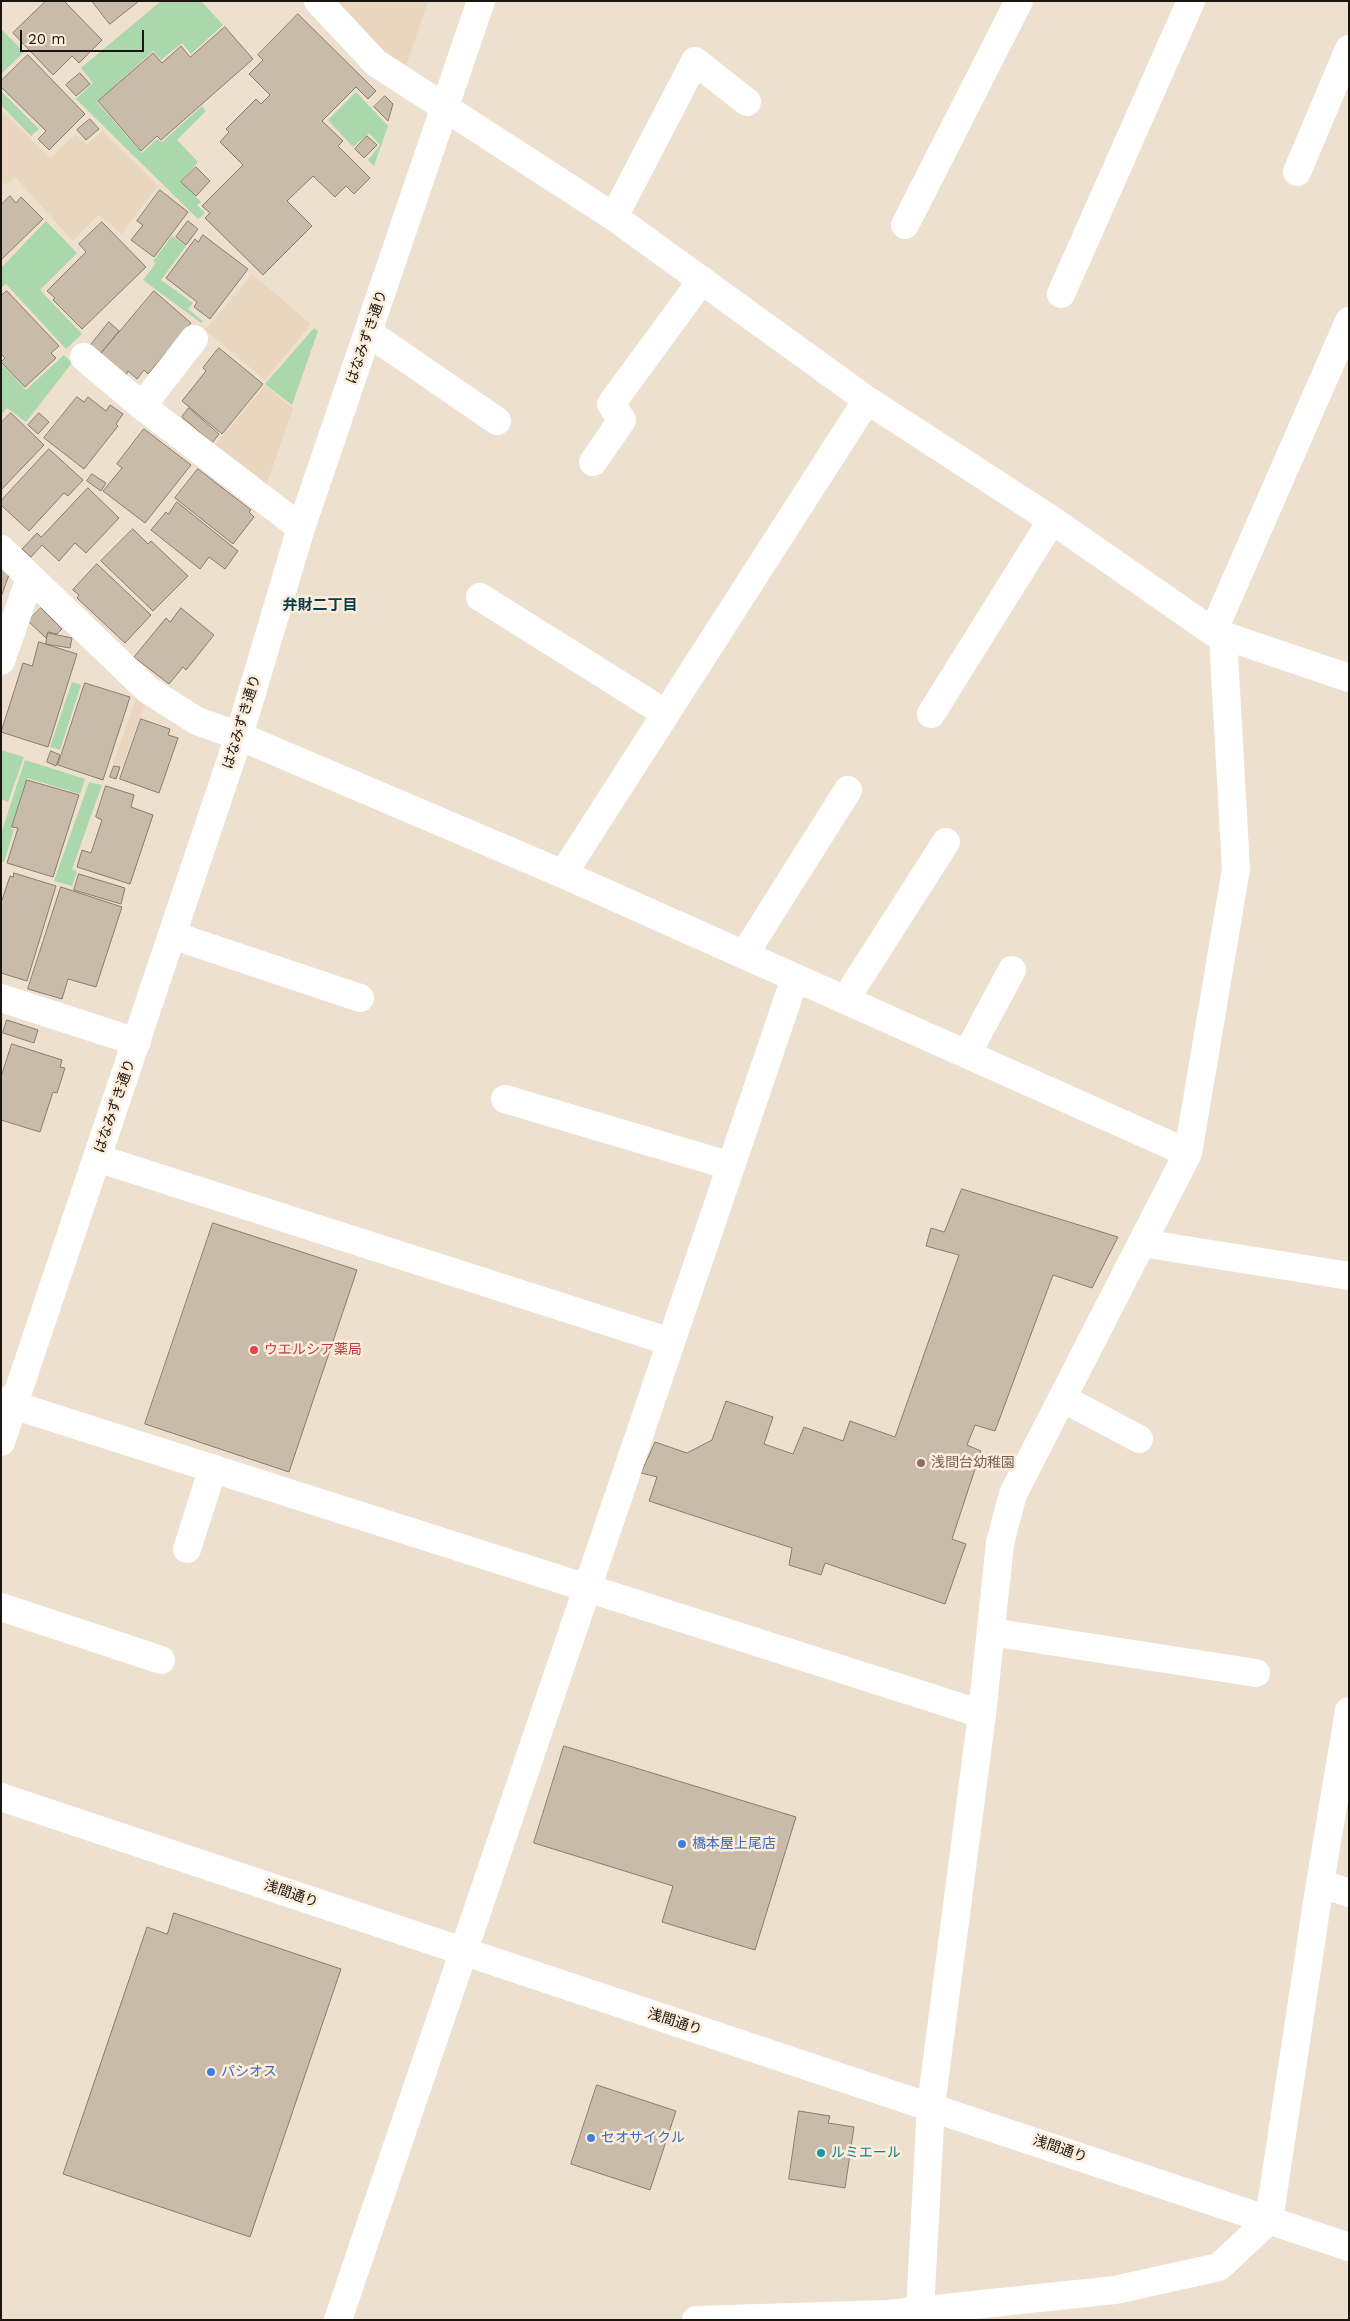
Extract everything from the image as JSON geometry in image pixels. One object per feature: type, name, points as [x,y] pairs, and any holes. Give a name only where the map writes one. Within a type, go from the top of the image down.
[{"type":"street","points":[[318,1],[376,64],[614,217],[867,400],[1052,520],[1218,634],[1349,678]]},
{"type":"street","name":"はなみずき通り","points":[[1,1442],[8,1403],[137,1042],[239,736],[301,528],[481,1]]},
{"type":"street","points":[[905,225],[1019,1]]},
{"type":"street","points":[[1061,294],[1191,1]]},
{"type":"street","points":[[1297,172],[1349,49]]},
{"type":"street","points":[[614,217],[695,61],[747,102]]},
{"type":"street","points":[[593,462],[622,420],[611,404],[702,280]]},
{"type":"street","points":[[920,2310],[931,2106],[982,1714],[1000,1543],[1013,1494],[1188,1153],[1236,869],[1218,634],[1349,321]]},
{"type":"street","points":[[369,333],[496,421]]},
{"type":"street","points":[[142,406],[194,339]]},
{"type":"street","points":[[84,357],[142,406],[301,528]]},
{"type":"street","points":[[563,874],[867,400]]},
{"type":"street","points":[[931,714],[1052,520]]},
{"type":"street","points":[[1,548],[148,690],[197,721],[239,736],[563,874],[1188,1153]]},
{"type":"street","points":[[1,661],[30,578]]},
{"type":"street","points":[[480,597],[666,713]]},
{"type":"street","points":[[744,955],[848,790]]},
{"type":"street","points":[[845,1000],[946,842]]},
{"type":"street","points":[[172,935],[360,998]]},
{"type":"street","points":[[967,1054],[1012,970]]},
{"type":"street","points":[[338,2320],[795,978]]},
{"type":"street","points":[[1,998],[137,1042]]},
{"type":"street","points":[[505,1098],[731,1166]]},
{"type":"street","points":[[97,1158],[671,1342]]},
{"type":"street","points":[[1142,1243],[1349,1276]]},
{"type":"street","points":[[1062,1398],[1139,1440]]},
{"type":"street","points":[[8,1403],[982,1714]]},
{"type":"street","points":[[187,1549],[213,1468]]},
{"type":"street","points":[[1,1606],[161,1660]]},
{"type":"street","points":[[991,1632],[1256,1673]]},
{"type":"street","points":[[696,2320],[888,2317],[920,2310],[1115,2290],[1219,2267],[1269,2220],[1320,1883],[1349,1711]]},
{"type":"street","name":"浅間通り","points":[[1,1798],[931,2106],[1349,2247]]},
{"type":"street","points":[[1320,1883],[1349,1893]]},
{"type":"shaded area","points":[[334,1],[428,1],[405,69],[364,35]]},
{"type":"shaded area","points":[[1,110],[50,158],[76,134],[87,145],[102,131],[158,186],[122,234],[98,215],[73,241],[15,177],[5,185],[1,181]]},
{"type":"shaded area","points":[[252,274],[311,324],[265,380],[205,330]]},
{"type":"shaded area","points":[[265,385],[293,409],[265,488],[215,445]]},
{"type":"shaded area","points":[[136,699],[145,705],[122,767],[113,763]]},
{"type":"green space","points":[[161,1],[201,1],[223,25],[191,54],[182,43],[161,60],[153,51],[97,102],[142,153],[157,139],[162,142],[202,106],[206,111],[177,140],[198,162],[181,181],[201,202],[197,205],[205,213],[198,219],[76,99],[93,83],[81,68]]},
{"type":"green space","points":[[1,29],[24,52],[1,74]]},
{"type":"green space","points":[[1,91],[39,129],[31,136],[1,105]]},
{"type":"green space","points":[[356,92],[388,126],[374,166],[368,160],[380,145],[369,133],[353,147],[328,120]]},
{"type":"green space","points":[[46,221],[77,253],[40,290],[82,334],[66,349],[6,284],[1,288],[1,268]]},
{"type":"green space","points":[[172,236],[186,246],[161,280],[193,303],[188,309],[203,321],[201,323],[143,280],[156,263],[153,261]]},
{"type":"green space","points":[[314,328],[318,331],[292,405],[265,384]]},
{"type":"green space","points":[[64,355],[72,363],[26,422],[7,408],[1,415],[1,363],[26,390]]},
{"type":"green space","points":[[72,682],[81,685],[60,750],[50,747]]},
{"type":"green space","points":[[1,750],[24,757],[8,802],[1,799]]},
{"type":"green space","points":[[25,760],[85,779],[80,794],[27,778],[11,829],[14,830],[4,862],[1,861],[1,834]]},
{"type":"green space","points":[[89,782],[102,785],[72,869],[77,872],[72,886],[54,881]]},
{"type":"building","points":[[46,1],[64,1],[102,40],[79,63],[72,56],[53,75],[13,33]]},
{"type":"building","points":[[92,1],[139,1],[110,24]]},
{"type":"building","points":[[298,14],[376,91],[368,99],[356,87],[322,121],[343,141],[338,146],[370,178],[354,194],[346,186],[335,197],[313,176],[287,201],[312,226],[263,275],[205,218],[210,213],[202,206],[243,165],[220,142],[229,132],[226,129],[256,99],[261,104],[270,95],[249,74],[263,60],[258,55]]},
{"type":"building","points":[[225,27],[253,59],[161,140],[157,136],[141,151],[98,101],[153,53],[162,63],[181,46],[190,57]]},
{"type":"building","points":[[28,55],[85,114],[49,150],[38,139],[46,131],[1,87],[1,81]]},
{"type":"building","points":[[80,73],[90,84],[76,96],[66,85]]},
{"type":"building","points":[[385,96],[393,104],[388,121],[374,107]]},
{"type":"building","points":[[90,119],[99,129],[86,140],[77,130]]},
{"type":"building","points":[[367,136],[377,145],[364,158],[355,149]]},
{"type":"building","points":[[196,167],[210,181],[196,196],[181,182]]},
{"type":"building","points":[[160,190],[188,212],[154,257],[131,240],[143,225],[137,221]]},
{"type":"building","points":[[10,196],[16,203],[21,197],[43,219],[1,260],[1,205]]},
{"type":"building","points":[[188,221],[198,229],[186,245],[176,237]]},
{"type":"building","points":[[102,222],[146,267],[82,329],[53,300],[55,298],[47,291],[86,252],[79,244]]},
{"type":"building","points":[[203,235],[248,269],[210,319],[194,307],[197,302],[166,278],[195,239],[198,242]]},
{"type":"building","points":[[7,291],[59,346],[51,353],[56,358],[25,387],[1,362],[5,358],[1,354],[1,296]]},
{"type":"building","points":[[154,291],[191,323],[148,374],[144,370],[137,379],[128,371],[126,375],[101,354]]},
{"type":"building","points":[[109,322],[119,331],[100,354],[90,346]]},
{"type":"building","points":[[219,348],[263,384],[222,434],[182,401],[206,371],[203,368]]},
{"type":"building","points":[[77,397],[84,402],[88,397],[106,411],[110,405],[123,414],[116,424],[118,426],[84,469],[44,438]]},
{"type":"building","points":[[189,408],[219,434],[212,443],[182,417]]},
{"type":"building","points":[[11,413],[44,445],[1,490],[1,423]]},
{"type":"building","points":[[39,413],[49,422],[38,434],[28,425]]},
{"type":"building","points":[[144,429],[191,465],[145,523],[103,491],[122,468],[117,464]]},
{"type":"building","points":[[49,449],[83,480],[68,496],[64,493],[29,531],[1,505],[1,501]]},
{"type":"building","points":[[198,469],[251,510],[249,512],[254,517],[233,544],[175,498]]},
{"type":"building","points":[[92,474],[106,483],[101,491],[87,481]]},
{"type":"building","points":[[88,488],[119,518],[86,553],[75,543],[59,561],[42,545],[31,557],[22,549],[37,533],[41,537]]},
{"type":"building","points":[[177,502],[238,551],[225,569],[209,557],[200,569],[151,530],[166,512],[168,514]]},
{"type":"building","points":[[133,529],[148,544],[151,541],[188,576],[153,611],[101,561]]},
{"type":"building","points":[[97,564],[151,615],[125,643],[77,598],[79,595],[73,590]]},
{"type":"building","points":[[1,569],[10,572],[1,597]]},
{"type":"building","points":[[41,608],[62,629],[57,634],[48,632],[46,638],[28,621]]},
{"type":"building","points":[[181,608],[214,635],[186,670],[183,667],[169,684],[134,657],[166,618],[170,622]]},
{"type":"building","points":[[48,633],[72,638],[70,648],[46,644]]},
{"type":"building","points":[[39,642],[77,654],[48,747],[1,732],[23,663],[32,666]]},
{"type":"building","points":[[85,683],[130,697],[103,780],[58,765]]},
{"type":"building","points":[[141,719],[170,729],[168,735],[178,738],[159,793],[120,779]]},
{"type":"building","points":[[51,751],[60,755],[56,766],[47,762]]},
{"type":"building","points":[[114,766],[120,767],[116,779],[110,777]]},
{"type":"building","points":[[27,780],[79,795],[53,877],[7,863],[18,828],[12,827]]},
{"type":"building","points":[[106,786],[134,795],[131,807],[153,815],[130,884],[77,867],[82,850],[91,853],[102,820],[96,817]]},
{"type":"building","points":[[14,873],[56,886],[27,981],[1,973],[1,903],[10,876],[13,877]]},
{"type":"building","points":[[79,874],[125,888],[121,904],[74,890]]},
{"type":"building","points":[[61,887],[122,907],[96,987],[68,979],[62,999],[28,989]]},
{"type":"building","points":[[7,1020],[38,1030],[34,1043],[3,1033]]},
{"type":"building","points":[[12,1044],[62,1060],[60,1067],[65,1068],[57,1093],[53,1092],[40,1132],[1,1120],[1,1077]]},
{"type":"building","points":[[962,1189],[1118,1237],[1092,1288],[1053,1275],[995,1431],[975,1425],[967,1445],[981,1451],[952,1539],[966,1544],[945,1604],[825,1563],[821,1575],[789,1565],[792,1548],[649,1501],[657,1477],[641,1473],[655,1442],[687,1453],[712,1440],[726,1401],[773,1417],[764,1444],[793,1454],[804,1427],[843,1441],[850,1421],[895,1437],[959,1255],[926,1246],[931,1228],[944,1232]]},
{"type":"building","points":[[213,1223],[357,1270],[289,1472],[145,1424]]},
{"type":"building","points":[[564,1746],[796,1817],[755,1950],[662,1922],[673,1886],[534,1843]]},
{"type":"building","points":[[174,1913],[341,1969],[250,2237],[63,2174],[147,1927],[167,1934]]},
{"type":"building","points":[[597,2085],[676,2111],[650,2190],[571,2164]]},
{"type":"building","name":"ルミエール","points":[[799,2111],[830,2116],[828,2123],[854,2127],[845,2188],[789,2179]]},
{"type":"place","name":"ウエルシア薬局","points":[[254,1350]]},
{"type":"place","name":"浅間台幼稚園","points":[[921,1463]]},
{"type":"place","name":"橋本屋上尾店","points":[[682,1844]]},
{"type":"place","name":"パシオス","points":[[211,2072]]},
{"type":"place","name":"セオサイクル","points":[[591,2138]]},
{"type":"place","name":"ルミエール","points":[[821,2153]]},
{"type":"district","name":"弁財二丁目","points":[[320,606]]}]
